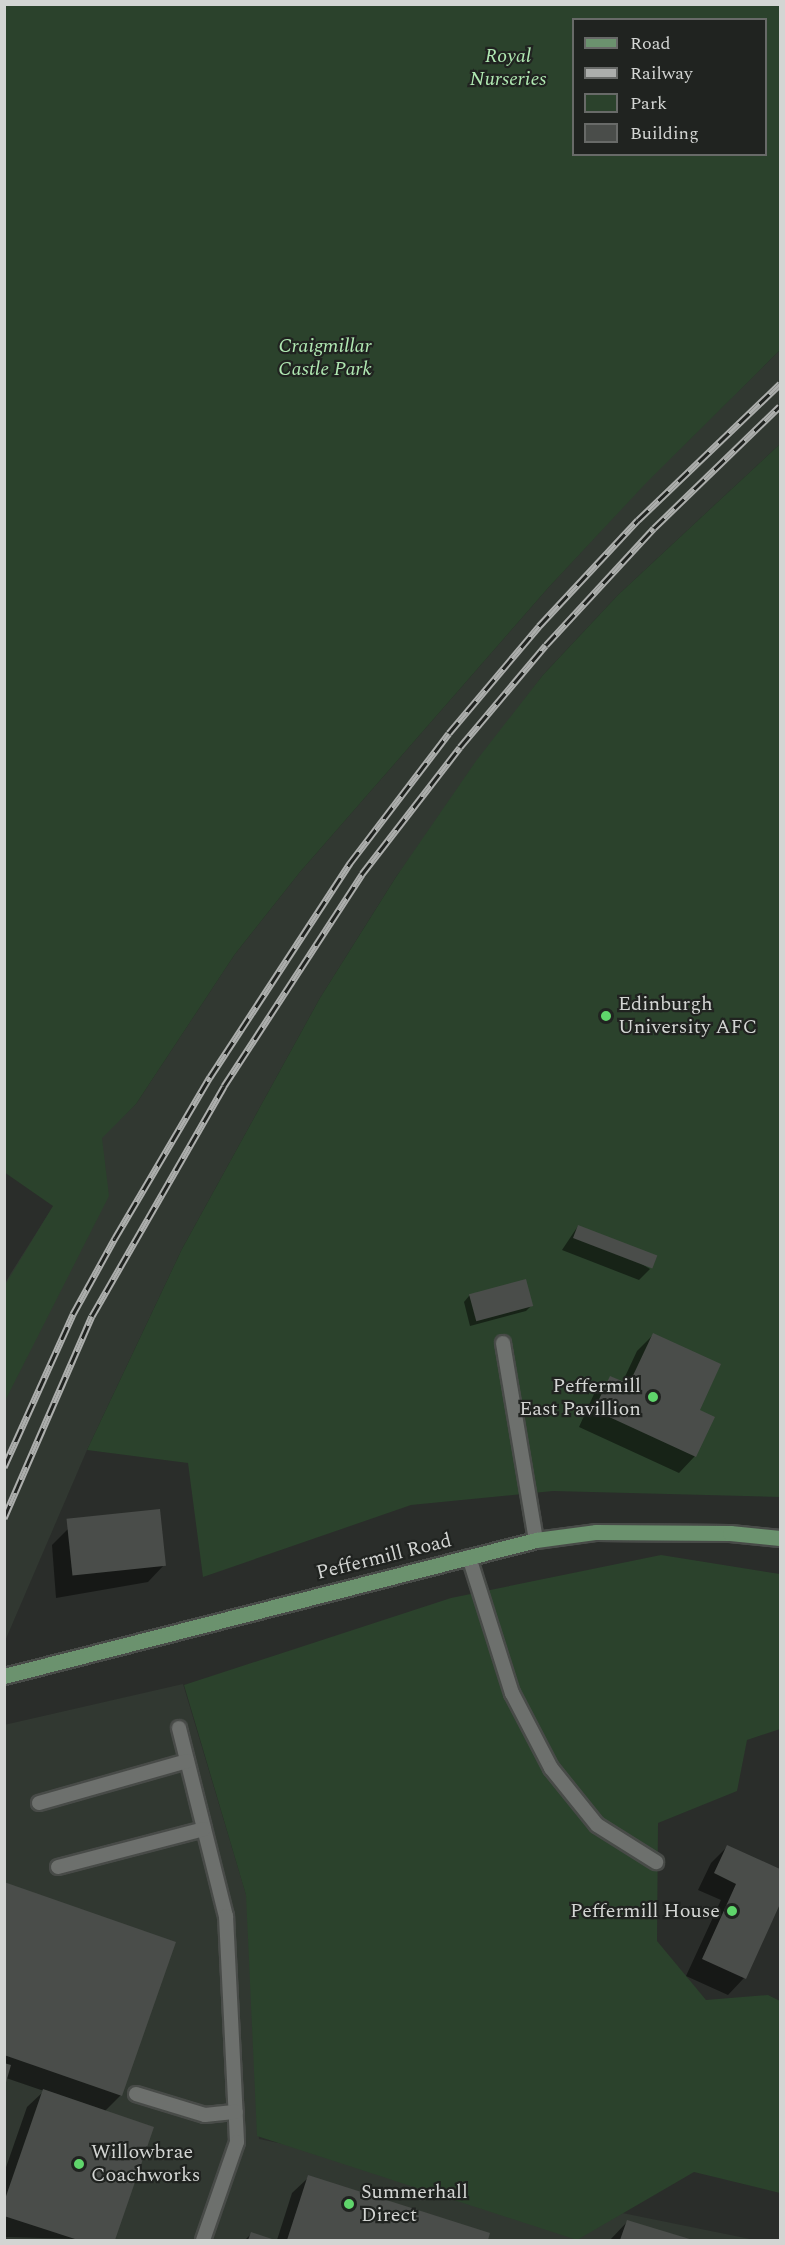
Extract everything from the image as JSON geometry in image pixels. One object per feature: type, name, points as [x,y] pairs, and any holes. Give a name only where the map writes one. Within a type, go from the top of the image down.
[{"type":"main road","name":"Peffermill Road","points":[[4,1676],[536,1540],[596,1532],[730,1533],[780,1538]]},
{"type":"lane","points":[[503,1343],[536,1540]]},
{"type":"lane","points":[[469,1557],[512,1693],[550,1768],[597,1825],[656,1862]]},
{"type":"lane","points":[[179,1728],[226,1916],[236,2112],[237,2142],[203,2241]]},
{"type":"lane","points":[[39,1803],[187,1761]]},
{"type":"lane","points":[[58,1867],[204,1828]]},
{"type":"lane","points":[[136,2094],[205,2115],[236,2112]]},
{"type":"shaded area","points":[[780,350],[780,444],[618,595],[543,675],[396,877],[320,998],[182,1249],[87,1450],[5,1641],[4,1285],[11,1273],[90,1148],[136,1104],[235,954],[300,872],[548,588],[646,482]]},
{"type":"shaded area","points":[[183,1684],[248,1901],[259,2139],[755,2240],[5,2240],[4,1725]]},
{"type":"green space","name":"Craigmillar Castle Park","points":[[5,4],[780,5],[780,350],[647,482],[548,588],[300,872],[235,954],[136,1104],[102,1138],[109,1196],[5,1401],[5,1285],[53,1206],[4,1172]]},
{"type":"green space","points":[[780,444],[780,1497],[553,1491],[411,1505],[203,1577],[188,1463],[87,1450],[182,1249],[320,998],[396,877],[476,761],[543,675],[618,595]]},
{"type":"green space","points":[[661,1555],[780,1574],[780,1729],[747,1740],[737,1791],[658,1823],[657,1941],[706,2000],[768,1995],[780,2001],[780,2193],[694,2172],[577,2240],[257,2136],[246,1895],[184,1685],[451,1598]]},
{"type":"building","points":[[578,1225],[657,1255],[652,1269],[573,1238]]},
{"type":"building","points":[[526,1279],[533,1306],[476,1321],[469,1294]]},
{"type":"building","name":"Peffermill East Pavillion","points":[[653,1333],[721,1364],[700,1410],[715,1417],[696,1457],[594,1410],[610,1376],[629,1384]]},
{"type":"building","points":[[160,1509],[166,1566],[72,1576],[67,1519]]},
{"type":"building","points":[[727,1845],[780,1869],[780,1904],[746,1979],[702,1959],[736,1884],[714,1873]]},
{"type":"building","points":[[4,1882],[176,1942],[122,2096],[4,2055]]},
{"type":"building","points":[[4,2063],[11,2065],[5,2086],[4,2086]]},
{"type":"building","name":"Willowbrae Coachworks","points":[[43,2089],[154,2127],[115,2240],[78,2240],[4,2216],[4,2202]]},
{"type":"building","name":"Summerhall Direct","points":[[308,2175],[490,2233],[488,2240],[287,2240]]},
{"type":"building","points":[[627,2220],[693,2240],[620,2240]]},
{"type":"building","points":[[251,2232],[275,2240],[248,2240]]},
{"type":"railway","points":[[4,1467],[73,1314],[115,1238],[210,1077],[350,863],[449,733],[539,626],[638,520],[780,384]]},
{"type":"railway","points":[[4,1518],[92,1316],[224,1086],[362,874],[460,747],[546,645],[654,528],[780,406]]},
{"type":"place","name":"Edinburgh University AFC","points":[[606,1016]]},
{"type":"place","name":"Peffermill East Pavillion","points":[[653,1397]]},
{"type":"place","name":"Peffermill House","points":[[732,1911]]},
{"type":"place","name":"Willowbrae Coachworks","points":[[79,2164]]},
{"type":"place","name":"Summerhall Direct","points":[[349,2204]]},
{"type":"park label","name":"Royal Nurseries","points":[[508,68]]}]
